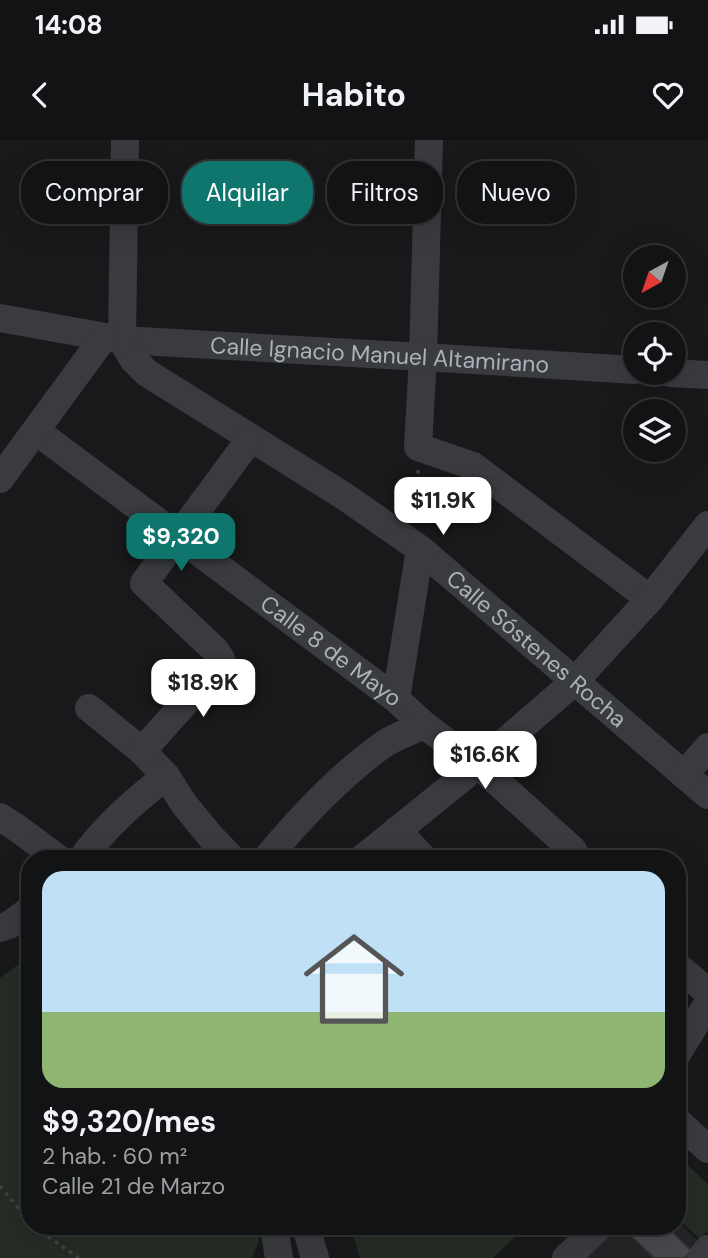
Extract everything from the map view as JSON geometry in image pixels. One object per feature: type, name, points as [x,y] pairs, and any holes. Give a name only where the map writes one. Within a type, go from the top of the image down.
[{"type":"street","points":[[0,479],[113,339],[125,140]]},
{"type":"street","points":[[429,140],[418,447],[473,466],[650,599]]},
{"type":"street","name":"Calle Ignacio Manuel Altamirano","points":[[0,318],[113,339],[623,369]]},
{"type":"street","name":"Calle Sóstenes Rocha","points":[[113,339],[147,373],[344,496],[420,549],[708,795]]},
{"type":"street","points":[[686,374],[708,375]]},
{"type":"street","name":"Calle 8 de Mayo","points":[[36,432],[396,699],[424,725],[478,765],[573,850]]},
{"type":"street","points":[[142,751],[218,666],[221,659],[215,650],[144,583],[250,439]]},
{"type":"street","points":[[373,850],[478,765],[574,681],[650,599],[708,525]]},
{"type":"street","points":[[396,699],[420,549]]},
{"type":"street","points":[[89,708],[142,751],[166,776],[223,850]]},
{"type":"street","points":[[273,850],[297,821],[382,745],[424,725]]},
{"type":"street","points":[[684,775],[708,747]]},
{"type":"street","points":[[88,850],[95,840],[166,776]]},
{"type":"street","points":[[8,822],[25,850]]},
{"type":"street","points":[[8,822],[47,850]]},
{"type":"street","points":[[397,830],[413,850]]},
{"type":"street","points":[[0,928],[21,916]]},
{"type":"street","points":[[686,974],[708,992]]},
{"type":"street","points":[[686,1039],[708,1003]]},
{"type":"street","points":[[308,1235],[315,1258]]},
{"type":"street","points":[[566,1258],[590,1235]]},
{"type":"street","points":[[701,1258],[708,1249]]},
{"type":"path","points":[[418,447],[420,549]]},
{"type":"path","points":[[0,1186],[21,1211]]},
{"type":"path","points":[[46,1235],[79,1258]]},
{"type":"shaded area","points":[[21,963],[21,1235],[258,1235],[259,1241],[252,1258],[0,1258],[0,978]]},
{"type":"shaded area","points":[[686,1164],[708,1184],[708,1230],[700,1239],[686,1226]]},
{"type":"shaded area","points":[[686,1230],[702,1245],[689,1258],[580,1258],[603,1235],[686,1235]]},
{"type":"shaded area","points":[[353,1235],[517,1235],[493,1258],[360,1258]]},
{"type":"building","points":[[630,1235],[675,1235],[692,1251],[685,1258],[654,1258]]}]
